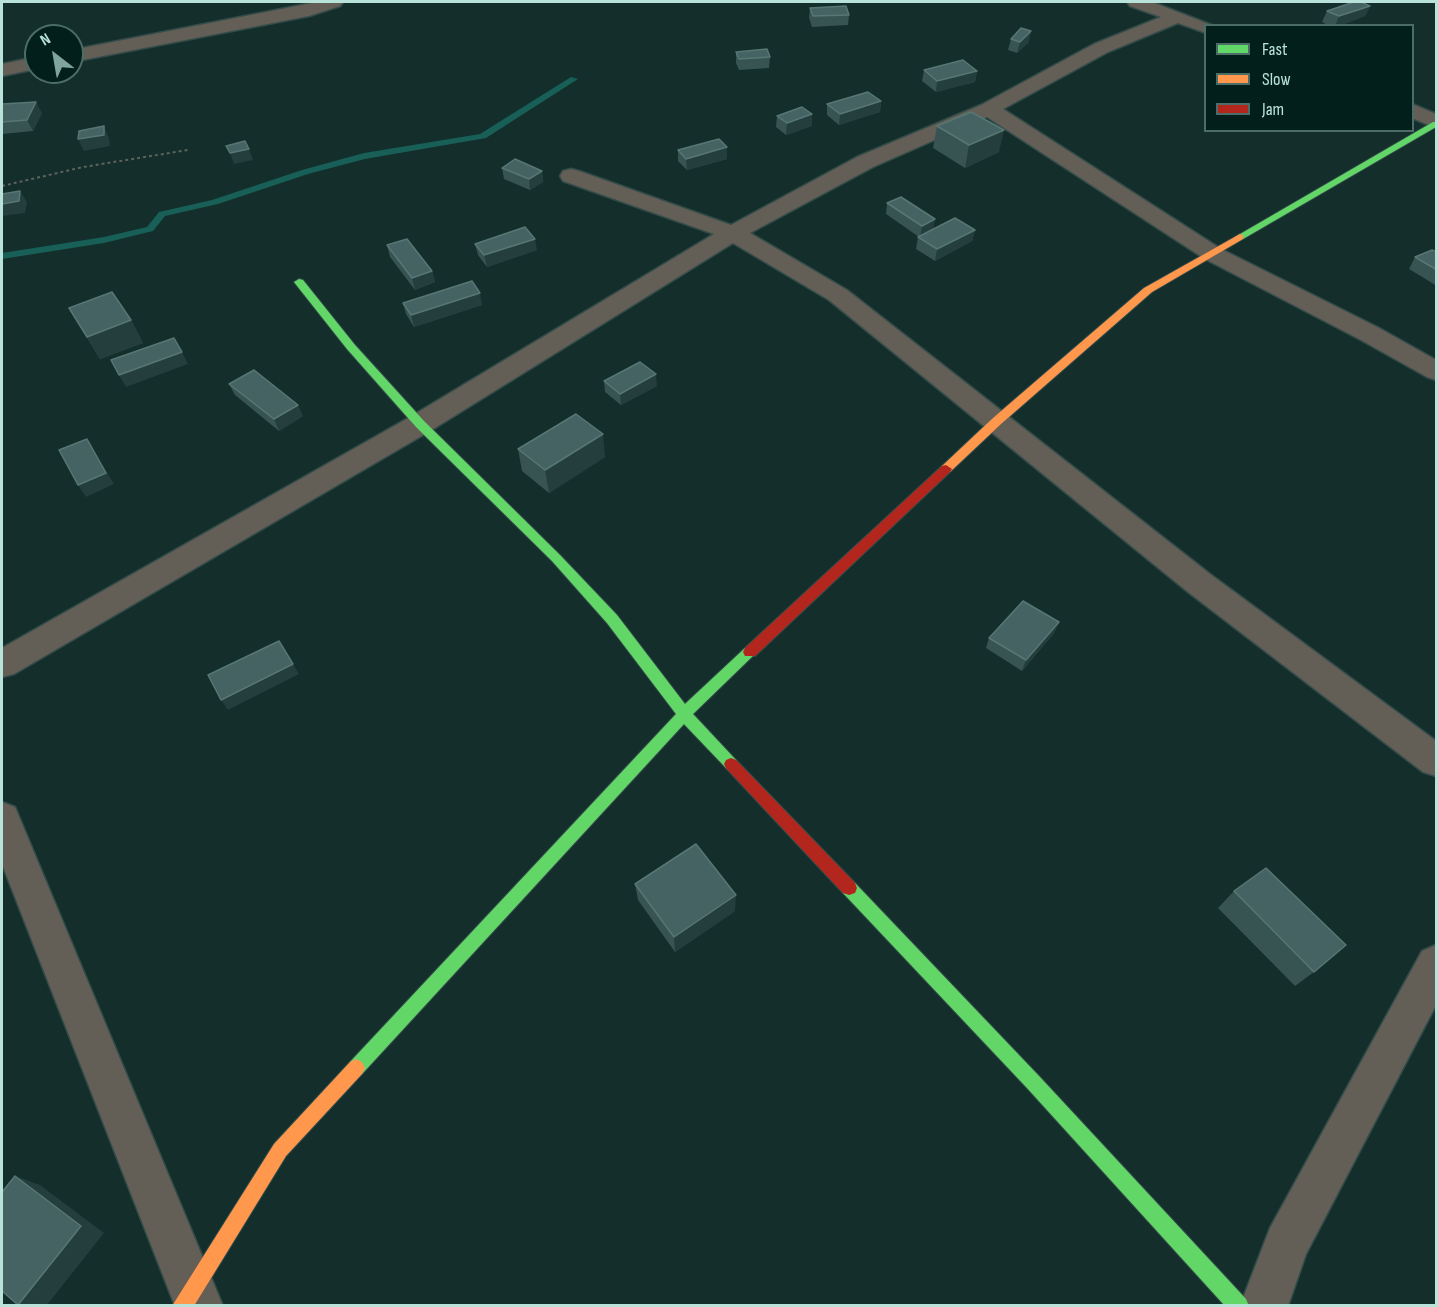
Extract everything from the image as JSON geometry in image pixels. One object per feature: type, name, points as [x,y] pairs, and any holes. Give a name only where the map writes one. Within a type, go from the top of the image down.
[{"type":"street","points":[[84,54],[309,10],[334,2]]},
{"type":"street","points":[[1136,2],[1204,26]]},
{"type":"street","points":[[2,663],[420,424],[733,233],[865,162],[988,109],[1101,48],[1177,17]]},
{"type":"street","points":[[2,70],[24,65]]},
{"type":"street","points":[[988,109],[1213,254],[1437,371]]},
{"type":"street","points":[[1414,111],[1437,123]]},
{"type":"street","points":[[192,1301],[280,1150],[684,714],[997,421],[1148,290],[1437,123]]},
{"type":"street","points":[[572,176],[733,233],[838,296],[1199,583],[1437,761]]},
{"type":"street","points":[[299,282],[351,347],[420,424],[556,558],[596,601],[684,714],[1034,1082],[1239,1305]]},
{"type":"street","points":[[2,819],[192,1301]]},
{"type":"street","points":[[1264,1305],[1286,1244],[1437,964]]},
{"type":"path","points":[[2,186],[83,167],[188,150]]},
{"type":"building","points":[[1354,2],[1370,6],[1339,16],[1327,11]]},
{"type":"building","points":[[846,6],[849,15],[813,16],[810,8]]},
{"type":"building","points":[[1021,28],[1031,31],[1020,42],[1011,39]]},
{"type":"building","points":[[767,49],[770,57],[739,59],[736,52]]},
{"type":"building","points":[[963,60],[977,71],[937,81],[924,70]]},
{"type":"building","points":[[868,92],[881,101],[840,114],[827,104]]},
{"type":"building","points":[[36,102],[27,120],[2,122],[2,104]]},
{"type":"building","points":[[802,107],[812,114],[787,123],[777,116]]},
{"type":"building","points":[[971,112],[1004,130],[969,145],[937,126]]},
{"type":"building","points":[[104,126],[104,135],[78,139],[79,131]]},
{"type":"building","points":[[719,139],[727,147],[686,159],[678,150]]},
{"type":"building","points":[[245,141],[249,149],[230,153],[226,146]]},
{"type":"building","points":[[515,159],[542,171],[529,179],[502,168]]},
{"type":"building","points":[[20,191],[19,201],[2,204],[2,194]]},
{"type":"building","points":[[901,197],[935,219],[922,226],[887,203]]},
{"type":"building","points":[[955,218],[975,230],[937,249],[918,237]]},
{"type":"building","points":[[525,227],[535,239],[484,255],[475,244]]},
{"type":"building","points":[[407,239],[432,271],[412,278],[387,245]]},
{"type":"building","points":[[1432,250],[1437,252],[1437,270],[1415,257]]},
{"type":"building","points":[[472,281],[480,293],[411,315],[403,303]]},
{"type":"building","points":[[112,292],[131,320],[87,337],[69,308]]},
{"type":"building","points":[[174,338],[182,352],[119,375],[111,360]]},
{"type":"building","points":[[640,362],[656,374],[620,394],[604,381]]},
{"type":"building","points":[[254,370],[298,405],[274,419],[229,384]]},
{"type":"building","points":[[576,414],[603,434],[545,470],[518,449]]},
{"type":"building","points":[[87,439],[106,473],[78,485],[59,450]]},
{"type":"building","points":[[1023,601],[1059,622],[1026,660],[989,638]]},
{"type":"building","points":[[279,641],[293,664],[221,700],[208,675]]},
{"type":"building","points":[[696,844],[736,895],[674,937],[635,884]]},
{"type":"building","points":[[1266,868],[1346,945],[1314,972],[1234,891]]},
{"type":"building","points":[[15,1176],[81,1226],[18,1305],[2,1291],[2,1192]]},
{"type":"waterway","points":[[2,256],[104,240],[150,229],[162,214],[215,202],[305,172],[364,156],[483,136],[574,79]]},
{"type":"traffic: fast","points":[[1240,237],[1436,124]]},
{"type":"traffic: fast","points":[[299,282],[351,347],[420,424],[556,558],[612,619],[684,714],[731,764]]},
{"type":"traffic: fast","points":[[356,1068],[684,714],[750,652]]},
{"type":"traffic: fast","points":[[849,888],[1033,1082],[1239,1306]]},
{"type":"traffic: slow","points":[[946,469],[997,421],[1148,290],[1240,237]]},
{"type":"traffic: slow","points":[[182,1306],[280,1150],[356,1068]]},
{"type":"traffic: jam","points":[[750,652],[946,469]]},
{"type":"traffic: jam","points":[[731,764],[849,888]]}]
